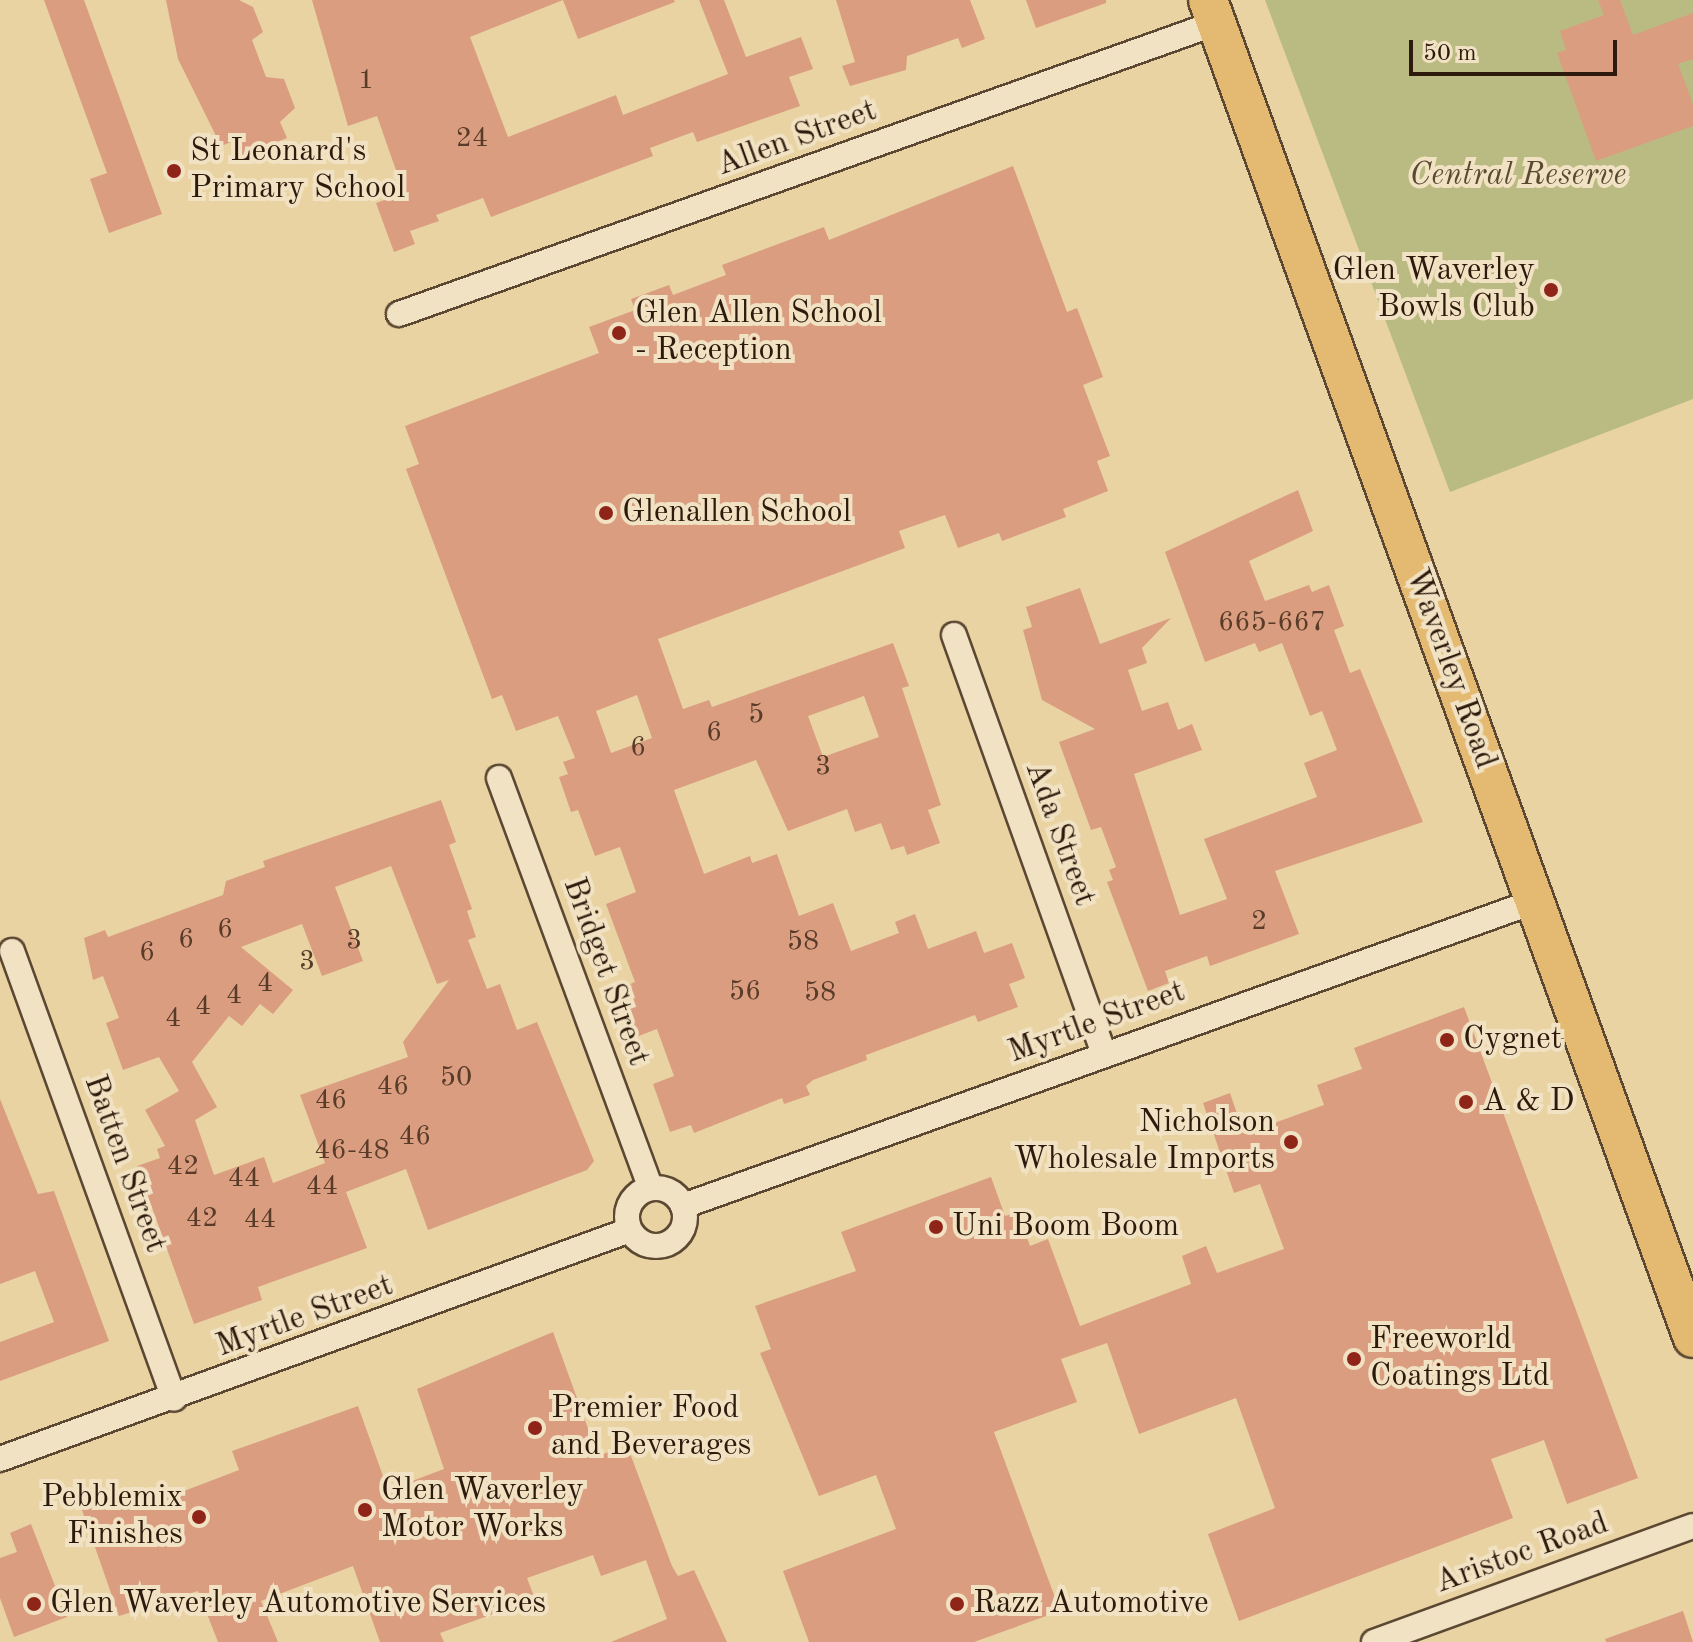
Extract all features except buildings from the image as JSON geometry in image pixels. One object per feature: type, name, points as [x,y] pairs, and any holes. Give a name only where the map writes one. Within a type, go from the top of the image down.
[{"type":"main road","name":"Waverley Road","points":[[1212,11],[1693,1338]]},
{"type":"street","name":"Allen Street","points":[[399,314],[1212,11]]},
{"type":"street","name":"Ada Street","points":[[954,635],[1104,1055]]},
{"type":"street","name":"Bridget Street","points":[[499,778],[651,1188]]},
{"type":"street","name":"Myrtle Street","points":[[683,1206],[1533,902]]},
{"type":"street","name":"Batten Street","points":[[12,951],[174,1399]]},
{"type":"street","points":[[651,1188],[670,1192],[683,1206],[684,1226],[668,1244],[648,1245],[630,1230],[631,1201],[651,1188]]},
{"type":"street","name":"Myrtle Street","points":[[0,1459],[174,1399],[630,1230]]},
{"type":"street","name":"Aristoc Road","points":[[1374,1642],[1693,1526]]},
{"type":"green space","name":"Central Reserve","points":[[1265,0],[1693,0],[1693,399],[1450,492]]},
{"type":"place","name":"St Leonard's Primary School","points":[[174,171]]},
{"type":"place","name":"Glen Waverley Bowls Club","points":[[1551,290]]},
{"type":"place","name":"Glen Allen School - Reception","points":[[619,333]]},
{"type":"place","name":"Glenallen School","points":[[606,513]]},
{"type":"place","name":"Cygnet","points":[[1447,1040]]},
{"type":"place","name":"A & D","points":[[1466,1102]]},
{"type":"place","name":"Nicholson Wholesale Imports","points":[[1291,1142]]},
{"type":"place","name":"Uni Boom Boom","points":[[936,1227]]},
{"type":"place","name":"Freeworld Coatings Ltd","points":[[1354,1359]]},
{"type":"place","name":"Premier Food and Beverages","points":[[535,1428]]},
{"type":"place","name":"Glen Waverley Motor Works","points":[[365,1510]]},
{"type":"place","name":"Pebblemix Finishes","points":[[199,1517]]},
{"type":"place","name":"Glen Waverley Automotive Services","points":[[34,1604]]},
{"type":"place","name":"Razz Automotive","points":[[957,1604]]}]
